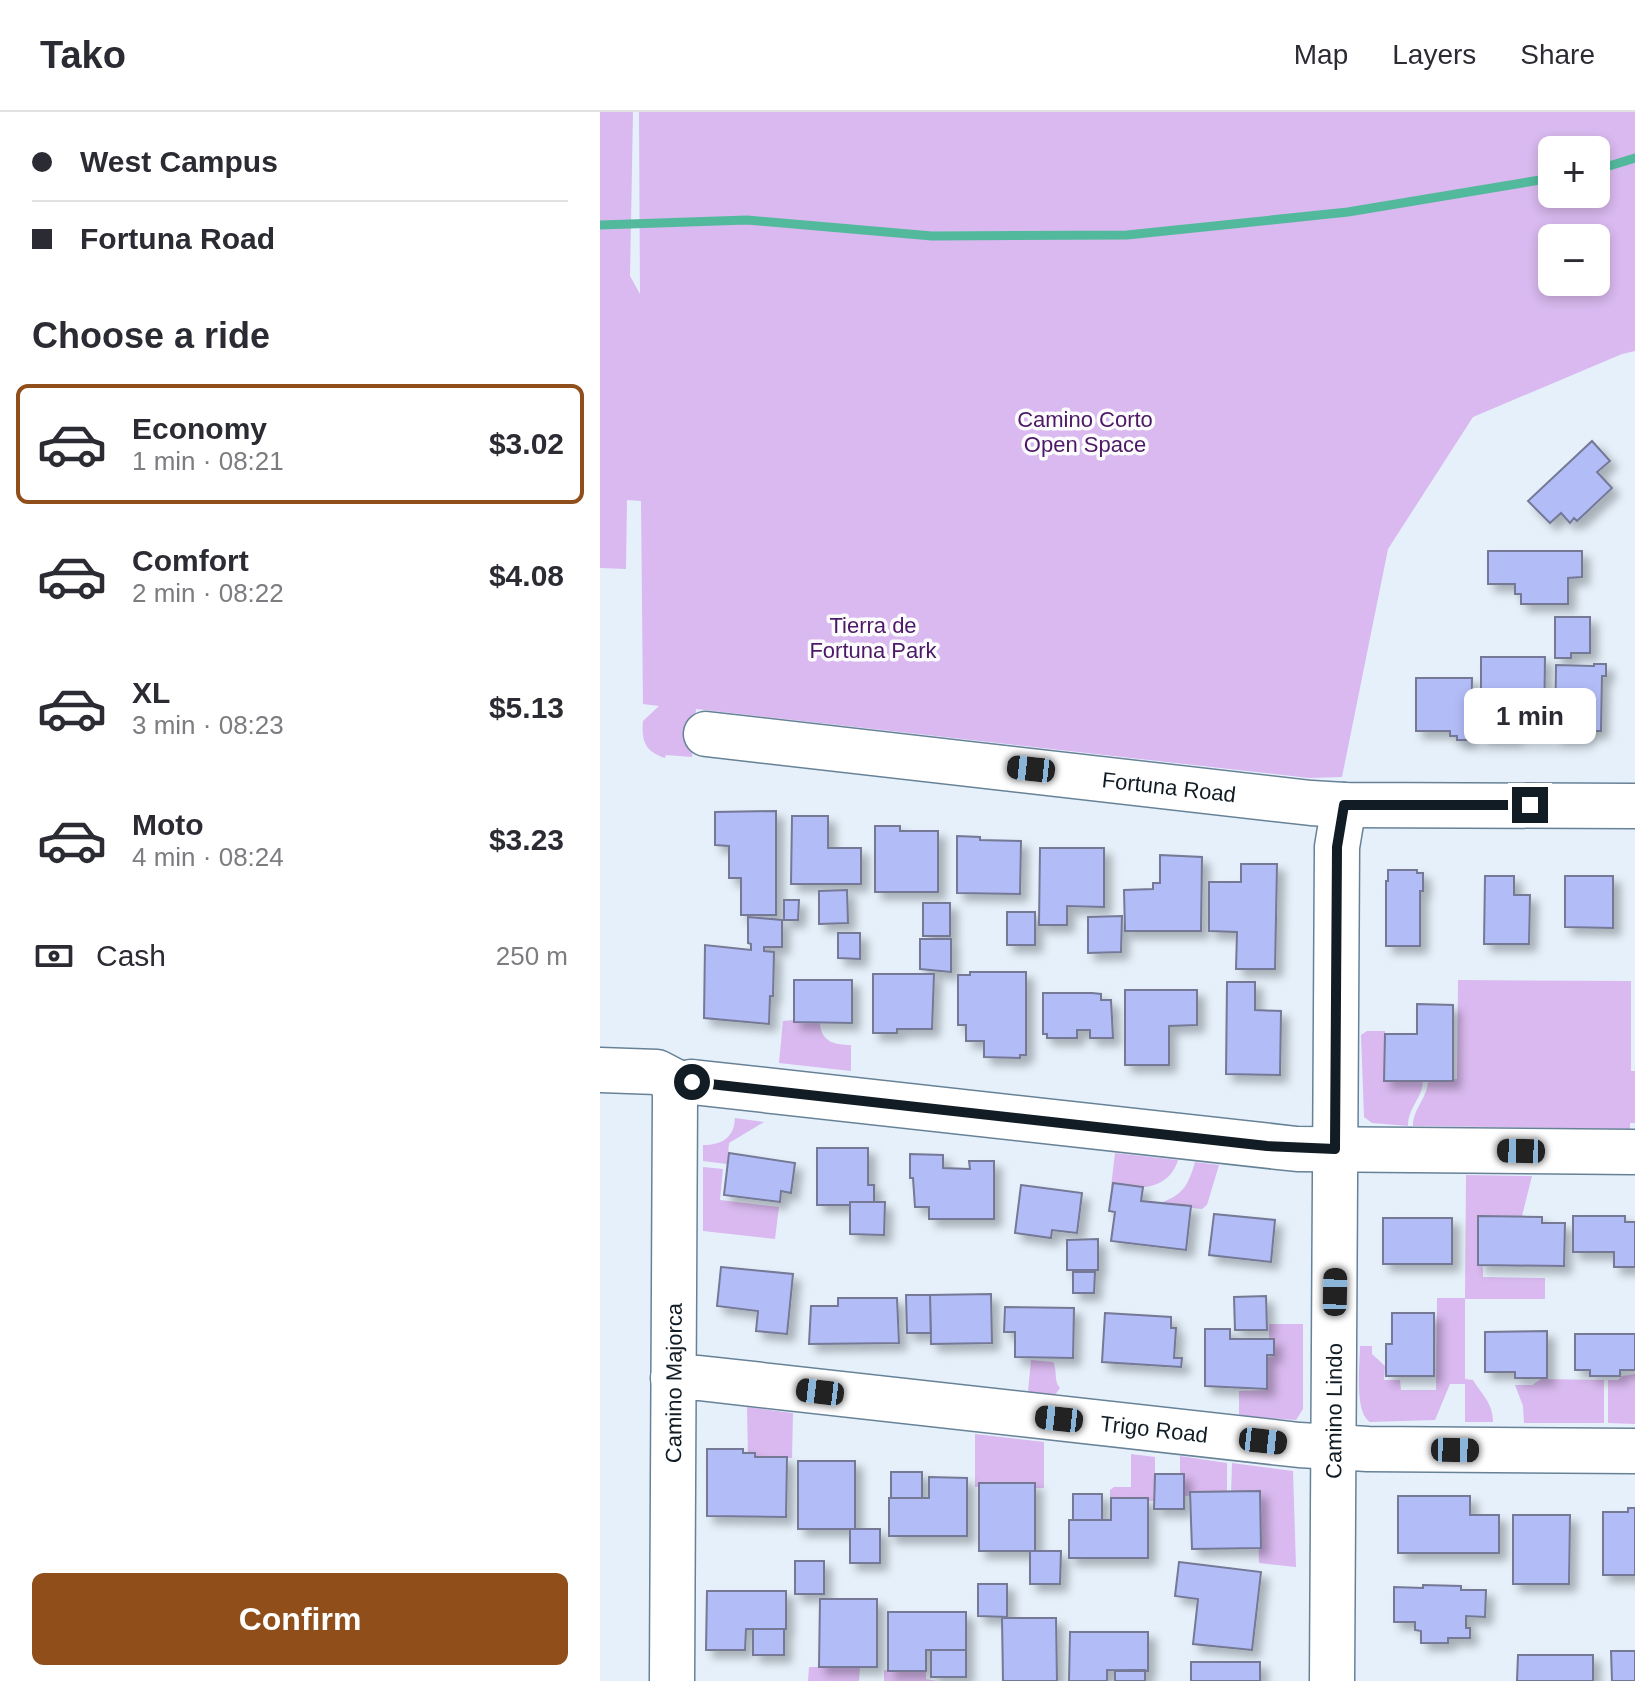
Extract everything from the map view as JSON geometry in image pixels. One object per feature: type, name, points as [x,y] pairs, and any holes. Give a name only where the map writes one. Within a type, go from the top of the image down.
[{"type":"street","name":"Fortuna Road","points":[[706,734],[1344,805],[1635,806]]},
{"type":"street","name":"Camino Lindo","points":[[1332,1681],[1337,847],[1344,805]]},
{"type":"street","points":[[600,1070],[657,1072],[680,1084],[692,1082],[1297,1149],[1635,1152]]},
{"type":"street","name":"Camino Majorca","points":[[672,1681],[675,1094],[680,1084]]},
{"type":"street","name":"Trigo Road","points":[[673,1378],[699,1378],[1333,1447],[1635,1451]]},
{"type":"green space","name":"Camino Corto Open Space","points":[[600,112],[633,112],[630,276],[640,294],[639,112],[1635,112],[1635,351],[1473,417],[1388,549],[1342,777],[1309,778],[696,709],[692,757],[666,755],[665,758],[649,749],[643,735],[643,721],[659,706],[643,704],[641,501],[627,500],[626,569],[600,568]]},
{"type":"green space","points":[[1458,980],[1631,981],[1631,1071],[1635,1071],[1635,1123],[1630,1123],[1630,1129],[1413,1126],[1428,1080],[1457,1079]]},
{"type":"green space","points":[[783,1021],[820,1023],[823,1034],[830,1041],[851,1045],[851,1071],[779,1063]]},
{"type":"green space","points":[[1367,1031],[1385,1031],[1387,1080],[1423,1080],[1408,1126],[1372,1123],[1364,1117],[1361,1035]]},
{"type":"green space","points":[[735,1118],[764,1122],[729,1143],[727,1164],[703,1161],[703,1145],[726,1139]]},
{"type":"green space","points":[[1115,1153],[1178,1160],[1174,1170],[1160,1183],[1142,1188],[1111,1187]]},
{"type":"green space","points":[[1195,1162],[1219,1165],[1207,1205],[1202,1209],[1163,1205],[1185,1187]]},
{"type":"green space","points":[[703,1167],[723,1169],[720,1200],[779,1207],[775,1239],[703,1231]]},
{"type":"green space","points":[[1466,1175],[1532,1176],[1521,1220],[1482,1221],[1483,1277],[1545,1278],[1545,1299],[1465,1299],[1465,1379],[1473,1380],[1491,1410],[1493,1422],[1465,1422],[1465,1384],[1450,1384],[1435,1420],[1370,1422],[1365,1417],[1360,1399],[1360,1346],[1372,1346],[1372,1354],[1385,1366],[1384,1380],[1400,1380],[1401,1390],[1436,1390],[1437,1298],[1465,1298]]},
{"type":"green space","points":[[1269,1324],[1303,1324],[1303,1409],[1296,1420],[1239,1416],[1239,1391],[1268,1390],[1268,1357],[1275,1356],[1275,1338],[1269,1338]]},
{"type":"green space","points":[[1031,1360],[1053,1362],[1060,1388],[1055,1395],[1028,1392]]},
{"type":"green space","points":[[1635,1374],[1635,1424],[1608,1423],[1608,1380]]},
{"type":"green space","points":[[1541,1379],[1604,1380],[1604,1423],[1524,1423],[1523,1406],[1515,1385],[1532,1385]]},
{"type":"green space","points":[[747,1407],[793,1413],[792,1458],[748,1458]]},
{"type":"green space","points":[[975,1434],[1044,1442],[1044,1488],[975,1487]]},
{"type":"green space","points":[[1131,1454],[1155,1457],[1155,1501],[1110,1501],[1110,1490],[1114,1487],[1131,1487]]},
{"type":"green space","points":[[1180,1456],[1227,1463],[1227,1495],[1180,1496]]},
{"type":"green space","points":[[1232,1463],[1293,1471],[1296,1567],[1259,1563],[1257,1495],[1231,1495]]},
{"type":"green space","points":[[809,1667],[860,1667],[859,1681],[808,1681]]},
{"type":"green space","points":[[884,1670],[926,1670],[926,1679],[937,1681],[884,1681]]},
{"type":"building","points":[[1592,441],[1610,461],[1597,472],[1612,488],[1577,521],[1574,518],[1570,523],[1561,513],[1550,523],[1528,501]]},
{"type":"building","points":[[1488,551],[1582,551],[1582,577],[1568,578],[1568,604],[1521,604],[1521,594],[1515,594],[1515,584],[1488,584]]},
{"type":"building","points":[[1555,617],[1590,617],[1590,653],[1571,653],[1571,658],[1555,658]]},
{"type":"building","points":[[1481,657],[1545,657],[1544,731],[1515,731],[1515,737],[1481,736]]},
{"type":"building","points":[[1606,664],[1606,676],[1602,676],[1601,731],[1586,731],[1586,736],[1555,736],[1556,665]]},
{"type":"building","points":[[1416,678],[1472,678],[1471,736],[1467,736],[1467,740],[1457,740],[1457,736],[1450,736],[1450,731],[1416,731]]},
{"type":"building","points":[[776,811],[776,915],[741,915],[741,878],[729,878],[729,846],[715,845],[715,812]]},
{"type":"building","points":[[792,816],[828,816],[828,848],[861,848],[861,884],[791,884]]},
{"type":"building","points":[[875,826],[900,826],[900,831],[938,831],[938,892],[875,892]]},
{"type":"building","points":[[957,836],[1021,841],[1020,894],[957,893]]},
{"type":"building","points":[[1040,848],[1104,848],[1104,907],[1067,906],[1067,925],[1039,925]]},
{"type":"building","points":[[1160,855],[1202,857],[1201,931],[1125,931],[1124,890],[1153,889],[1153,883],[1160,883]]},
{"type":"building","points":[[1241,864],[1277,864],[1275,969],[1236,969],[1237,932],[1209,931],[1209,882],[1241,882]]},
{"type":"building","points":[[1388,870],[1417,870],[1417,873],[1423,873],[1420,946],[1386,946]]},
{"type":"building","points":[[1485,876],[1514,876],[1514,895],[1530,895],[1529,944],[1484,944]]},
{"type":"building","points":[[1565,876],[1613,876],[1613,928],[1565,927]]},
{"type":"building","points":[[847,890],[848,923],[819,924],[819,891]]},
{"type":"building","points":[[784,900],[799,900],[798,920],[784,920]]},
{"type":"building","points":[[923,903],[950,903],[950,936],[923,936]]},
{"type":"building","points":[[1007,912],[1035,912],[1035,945],[1007,945]]},
{"type":"building","points":[[1122,916],[1121,952],[1088,953],[1088,917]]},
{"type":"building","points":[[748,917],[782,920],[782,947],[764,947],[764,951],[774,952],[769,1024],[704,1018],[705,945],[751,950]]},
{"type":"building","points":[[838,933],[860,933],[860,959],[838,958]]},
{"type":"building","points":[[920,939],[951,939],[951,972],[920,969]]},
{"type":"building","points":[[970,972],[1026,972],[1026,1055],[1020,1055],[1020,1058],[984,1057],[984,1041],[966,1041],[966,1025],[958,1025],[958,975],[970,975]]},
{"type":"building","points":[[873,974],[934,974],[932,1029],[873,1033]]},
{"type":"building","points":[[794,980],[852,980],[852,1023],[794,1022]]},
{"type":"building","points":[[1227,982],[1255,982],[1255,1010],[1281,1011],[1280,1075],[1226,1074]]},
{"type":"building","points":[[1125,990],[1197,990],[1197,1025],[1169,1026],[1169,1065],[1125,1065]]},
{"type":"building","points":[[1043,993],[1092,993],[1101,994],[1101,1000],[1111,1000],[1113,1038],[1090,1038],[1090,1030],[1077,1030],[1077,1038],[1047,1038],[1047,1034],[1043,1034]]},
{"type":"building","points":[[1417,1004],[1453,1005],[1453,1081],[1384,1081],[1385,1034],[1417,1034]]},
{"type":"building","points":[[817,1148],[868,1148],[868,1185],[874,1185],[874,1202],[817,1205]]},
{"type":"building","points":[[729,1153],[795,1163],[791,1193],[781,1191],[780,1202],[724,1195]]},
{"type":"building","points":[[910,1154],[943,1155],[943,1168],[970,1169],[969,1161],[994,1161],[994,1219],[929,1219],[929,1207],[915,1207]]},
{"type":"building","points":[[1113,1183],[1143,1187],[1141,1201],[1191,1206],[1186,1250],[1111,1241],[1115,1212],[1109,1211]]},
{"type":"building","points":[[1021,1185],[1082,1193],[1077,1233],[1052,1230],[1051,1238],[1015,1233]]},
{"type":"building","points":[[850,1202],[885,1202],[884,1235],[850,1234]]},
{"type":"building","points":[[1214,1214],[1275,1220],[1271,1262],[1209,1255]]},
{"type":"building","points":[[1478,1216],[1542,1217],[1542,1223],[1565,1223],[1564,1266],[1478,1265]]},
{"type":"building","points":[[1573,1216],[1625,1216],[1625,1222],[1635,1222],[1635,1267],[1614,1267],[1614,1252],[1573,1252]]},
{"type":"building","points":[[1383,1218],[1452,1218],[1452,1264],[1383,1264]]},
{"type":"building","points":[[1098,1239],[1098,1270],[1067,1270],[1067,1240]]},
{"type":"building","points":[[721,1267],[793,1274],[787,1334],[756,1331],[758,1311],[717,1306]]},
{"type":"building","points":[[1073,1272],[1095,1272],[1094,1293],[1073,1293]]},
{"type":"building","points":[[991,1294],[992,1343],[931,1344],[930,1295]]},
{"type":"building","points":[[906,1295],[930,1295],[931,1333],[907,1333]]},
{"type":"building","points":[[1266,1296],[1267,1330],[1235,1330],[1234,1297]]},
{"type":"building","points":[[838,1298],[897,1298],[899,1343],[809,1344],[811,1306],[838,1306]]},
{"type":"building","points":[[1005,1307],[1074,1308],[1073,1358],[1015,1357],[1015,1332],[1004,1332]]},
{"type":"building","points":[[1105,1313],[1171,1317],[1171,1328],[1176,1328],[1174,1358],[1182,1358],[1181,1367],[1102,1362]]},
{"type":"building","points":[[1392,1313],[1434,1313],[1434,1376],[1386,1376],[1386,1344],[1392,1344]]},
{"type":"building","points":[[1205,1329],[1230,1329],[1230,1339],[1274,1339],[1274,1355],[1267,1355],[1267,1389],[1205,1386]]},
{"type":"building","points":[[1547,1331],[1547,1378],[1515,1378],[1515,1372],[1485,1372],[1485,1332]]},
{"type":"building","points":[[1575,1334],[1635,1334],[1635,1370],[1620,1370],[1620,1376],[1590,1376],[1590,1370],[1575,1370]]},
{"type":"building","points":[[707,1449],[743,1449],[743,1453],[755,1453],[755,1457],[787,1457],[786,1517],[707,1516]]},
{"type":"building","points":[[798,1461],[855,1461],[855,1529],[798,1529]]},
{"type":"building","points":[[891,1472],[922,1472],[922,1498],[891,1498]]},
{"type":"building","points":[[1155,1474],[1184,1474],[1184,1509],[1154,1509]]},
{"type":"building","points":[[929,1477],[967,1478],[967,1536],[889,1536],[889,1498],[929,1498]]},
{"type":"building","points":[[979,1483],[1035,1483],[1035,1551],[979,1551]]},
{"type":"building","points":[[1260,1491],[1261,1548],[1192,1549],[1190,1492]]},
{"type":"building","points":[[1073,1494],[1102,1494],[1102,1520],[1073,1520]]},
{"type":"building","points":[[1398,1496],[1470,1496],[1470,1515],[1499,1515],[1499,1553],[1398,1553]]},
{"type":"building","points":[[1111,1498],[1148,1498],[1148,1558],[1069,1558],[1069,1520],[1111,1520]]},
{"type":"building","points":[[1628,1508],[1635,1508],[1635,1575],[1603,1575],[1603,1512],[1628,1512]]},
{"type":"building","points":[[1513,1515],[1570,1515],[1569,1584],[1513,1584]]},
{"type":"building","points":[[850,1529],[880,1529],[880,1563],[850,1563]]},
{"type":"building","points":[[1030,1551],[1061,1551],[1060,1584],[1030,1584]]},
{"type":"building","points":[[795,1561],[824,1561],[824,1594],[795,1594]]},
{"type":"building","points":[[1179,1562],[1261,1572],[1252,1650],[1193,1644],[1198,1599],[1175,1596]]},
{"type":"building","points":[[978,1584],[1007,1584],[1007,1617],[978,1616]]},
{"type":"building","points":[[1423,1585],[1486,1590],[1485,1617],[1466,1616],[1470,1638],[1448,1638],[1448,1643],[1421,1643],[1421,1631],[1415,1630],[1415,1622],[1394,1622],[1394,1587],[1423,1588]]},
{"type":"building","points":[[707,1591],[786,1591],[786,1629],[746,1629],[745,1650],[706,1650]]},
{"type":"building","points":[[820,1599],[877,1599],[877,1667],[819,1667]]},
{"type":"building","points":[[888,1612],[966,1612],[966,1650],[926,1650],[926,1671],[888,1671]]},
{"type":"building","points":[[1002,1618],[1056,1618],[1057,1681],[1003,1681]]},
{"type":"building","points":[[753,1629],[784,1629],[784,1655],[753,1655]]},
{"type":"building","points":[[1070,1632],[1148,1632],[1148,1671],[1107,1670],[1107,1681],[1069,1681]]},
{"type":"building","points":[[931,1650],[966,1650],[966,1677],[931,1677]]},
{"type":"building","points":[[1611,1651],[1635,1651],[1635,1681],[1612,1681]]},
{"type":"building","points":[[1518,1655],[1593,1655],[1593,1681],[1517,1681]]},
{"type":"building","points":[[1191,1662],[1260,1662],[1260,1681],[1191,1681]]},
{"type":"building","points":[[1145,1670],[1145,1681],[1115,1681],[1115,1671]]},
{"type":"waterway","points":[[1610,166],[1635,158]]},
{"type":"waterway","points":[[600,225],[747,220],[932,236],[1127,235],[1348,212],[1538,180]]},
{"type":"route","points":[[692,1082],[1267,1146],[1335,1149],[1337,847],[1344,805],[1530,805]]},
{"type":"park label","name":"Tierra de Fortuna Park","points":[[873,638]]}]
